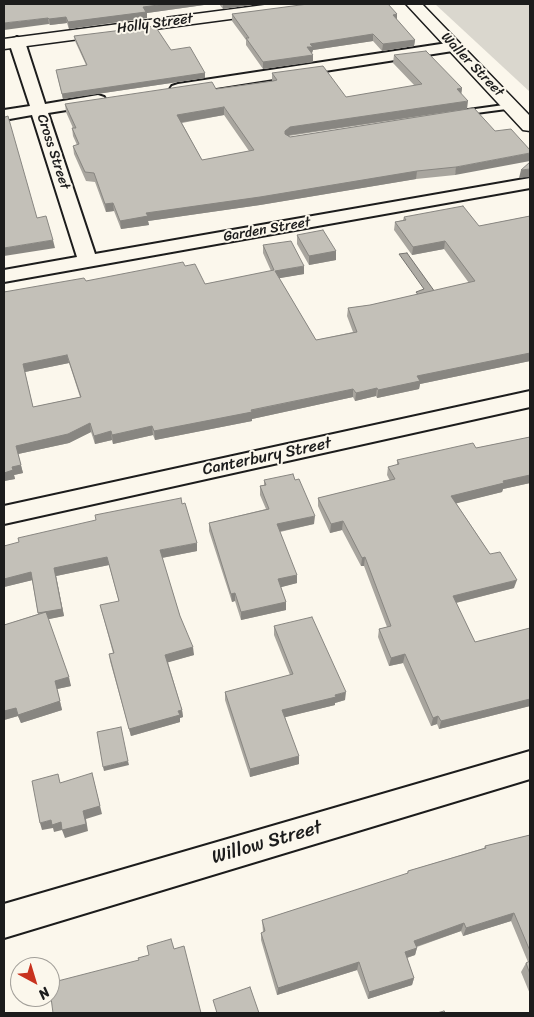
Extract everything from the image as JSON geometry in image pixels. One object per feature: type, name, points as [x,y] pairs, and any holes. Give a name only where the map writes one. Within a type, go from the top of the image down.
[{"type":"street","name":"Holly Street","points":[[11,43],[306,4]]},
{"type":"street","name":"Waller Street","points":[[414,4],[530,126]]},
{"type":"street","name":"Cross Street","points":[[11,43],[39,109],[88,262]]},
{"type":"street","points":[[164,91],[454,47]]},
{"type":"street","points":[[4,114],[116,98]]},
{"type":"street","name":"Garden Street","points":[[4,276],[530,183]]},
{"type":"street","name":"Canterbury Street","points":[[4,515],[530,399]]},
{"type":"street","name":"Willow Street","points":[[4,921],[530,765]]},
{"type":"lane","points":[[455,114],[511,106]]},
{"type":"shaded area","points":[[435,4],[530,4],[530,92]]},
{"type":"shaded area","points":[[407,253],[435,292],[419,296],[416,292],[424,289],[399,254]]},
{"type":"building","points":[[4,4],[166,4],[143,7],[146,12],[68,22],[66,17],[4,23]]},
{"type":"building","points":[[308,4],[388,4],[397,14],[393,15],[415,40],[383,44],[373,34],[310,44],[313,47],[307,47],[313,55],[263,62],[232,14]]},
{"type":"building","points":[[155,26],[171,50],[190,47],[205,73],[62,94],[56,70],[87,65],[74,36]]},
{"type":"building","points":[[426,51],[462,88],[457,89],[468,101],[290,127],[285,131],[285,134],[290,137],[474,108],[495,131],[511,129],[530,150],[530,153],[456,167],[417,171],[260,197],[146,213],[148,216],[120,221],[113,203],[105,204],[94,173],[85,172],[73,146],[79,144],[72,128],[76,128],[65,104],[212,82],[216,89],[273,81],[277,80],[272,73],[323,66],[346,97],[422,84],[394,55]],"holes":[[[224,107],[254,150],[202,160],[177,115]]]},
{"type":"building","points":[[4,116],[8,116],[37,218],[46,216],[53,240],[4,248]]},
{"type":"building","points":[[530,162],[530,169],[521,170]]},
{"type":"building","points":[[463,206],[479,226],[530,216],[530,353],[417,376],[420,381],[378,390],[377,388],[356,393],[353,389],[251,410],[252,412],[154,431],[152,426],[112,435],[111,431],[94,436],[90,423],[68,434],[16,446],[21,465],[12,467],[13,470],[4,473],[4,292],[84,278],[86,281],[183,262],[185,266],[195,264],[205,284],[274,270],[263,245],[291,241],[304,266],[275,271],[316,340],[357,332],[348,308],[370,305],[475,281],[445,241],[413,247],[395,222],[406,220],[404,217]],"holes":[[[67,355],[81,397],[33,407],[23,364]]]},
{"type":"building","points":[[323,230],[336,251],[309,256],[297,235]]},
{"type":"building","points":[[530,437],[530,475],[451,496],[490,554],[500,552],[517,580],[453,596],[475,642],[530,628],[530,699],[441,721],[438,716],[433,718],[405,654],[391,658],[379,629],[391,626],[365,557],[362,558],[343,521],[331,524],[318,498],[395,479],[388,467],[399,464],[397,460],[473,443],[476,448]]},
{"type":"building","points":[[293,474],[295,480],[299,479],[315,516],[277,524],[297,575],[278,579],[286,602],[241,612],[235,593],[231,594],[209,523],[269,509],[260,486],[266,485],[264,480]]},
{"type":"building","points":[[181,498],[182,504],[185,503],[197,543],[160,550],[180,616],[193,647],[165,655],[182,710],[178,711],[180,715],[129,729],[109,654],[114,653],[100,605],[119,601],[107,557],[54,568],[62,609],[38,613],[31,572],[4,579],[4,546],[19,542],[18,538],[96,520],[95,515]]},
{"type":"building","points":[[46,612],[69,677],[55,681],[60,701],[18,715],[16,708],[4,711],[4,625]]},
{"type":"building","points":[[312,617],[346,692],[335,695],[336,697],[282,710],[299,756],[250,769],[225,692],[293,674],[274,626]]},
{"type":"building","points":[[121,727],[128,761],[103,767],[97,732]]},
{"type":"building","points":[[92,773],[100,806],[83,811],[86,824],[62,830],[61,822],[52,825],[51,820],[40,823],[32,781],[58,774],[60,783]]},
{"type":"building","points":[[530,835],[530,951],[514,913],[466,928],[464,923],[414,941],[417,948],[405,952],[414,978],[369,992],[359,962],[278,988],[261,933],[265,931],[262,920],[408,873],[408,871],[486,848],[485,846]]},
{"type":"building","points":[[171,939],[174,949],[184,946],[201,1013],[53,1013],[52,1007],[60,1007],[60,980],[139,960],[138,958],[149,955],[147,946]]},
{"type":"building","points":[[530,961],[530,974],[526,963]]},
{"type":"building","points":[[250,987],[259,1013],[217,1013],[213,1000]]}]
